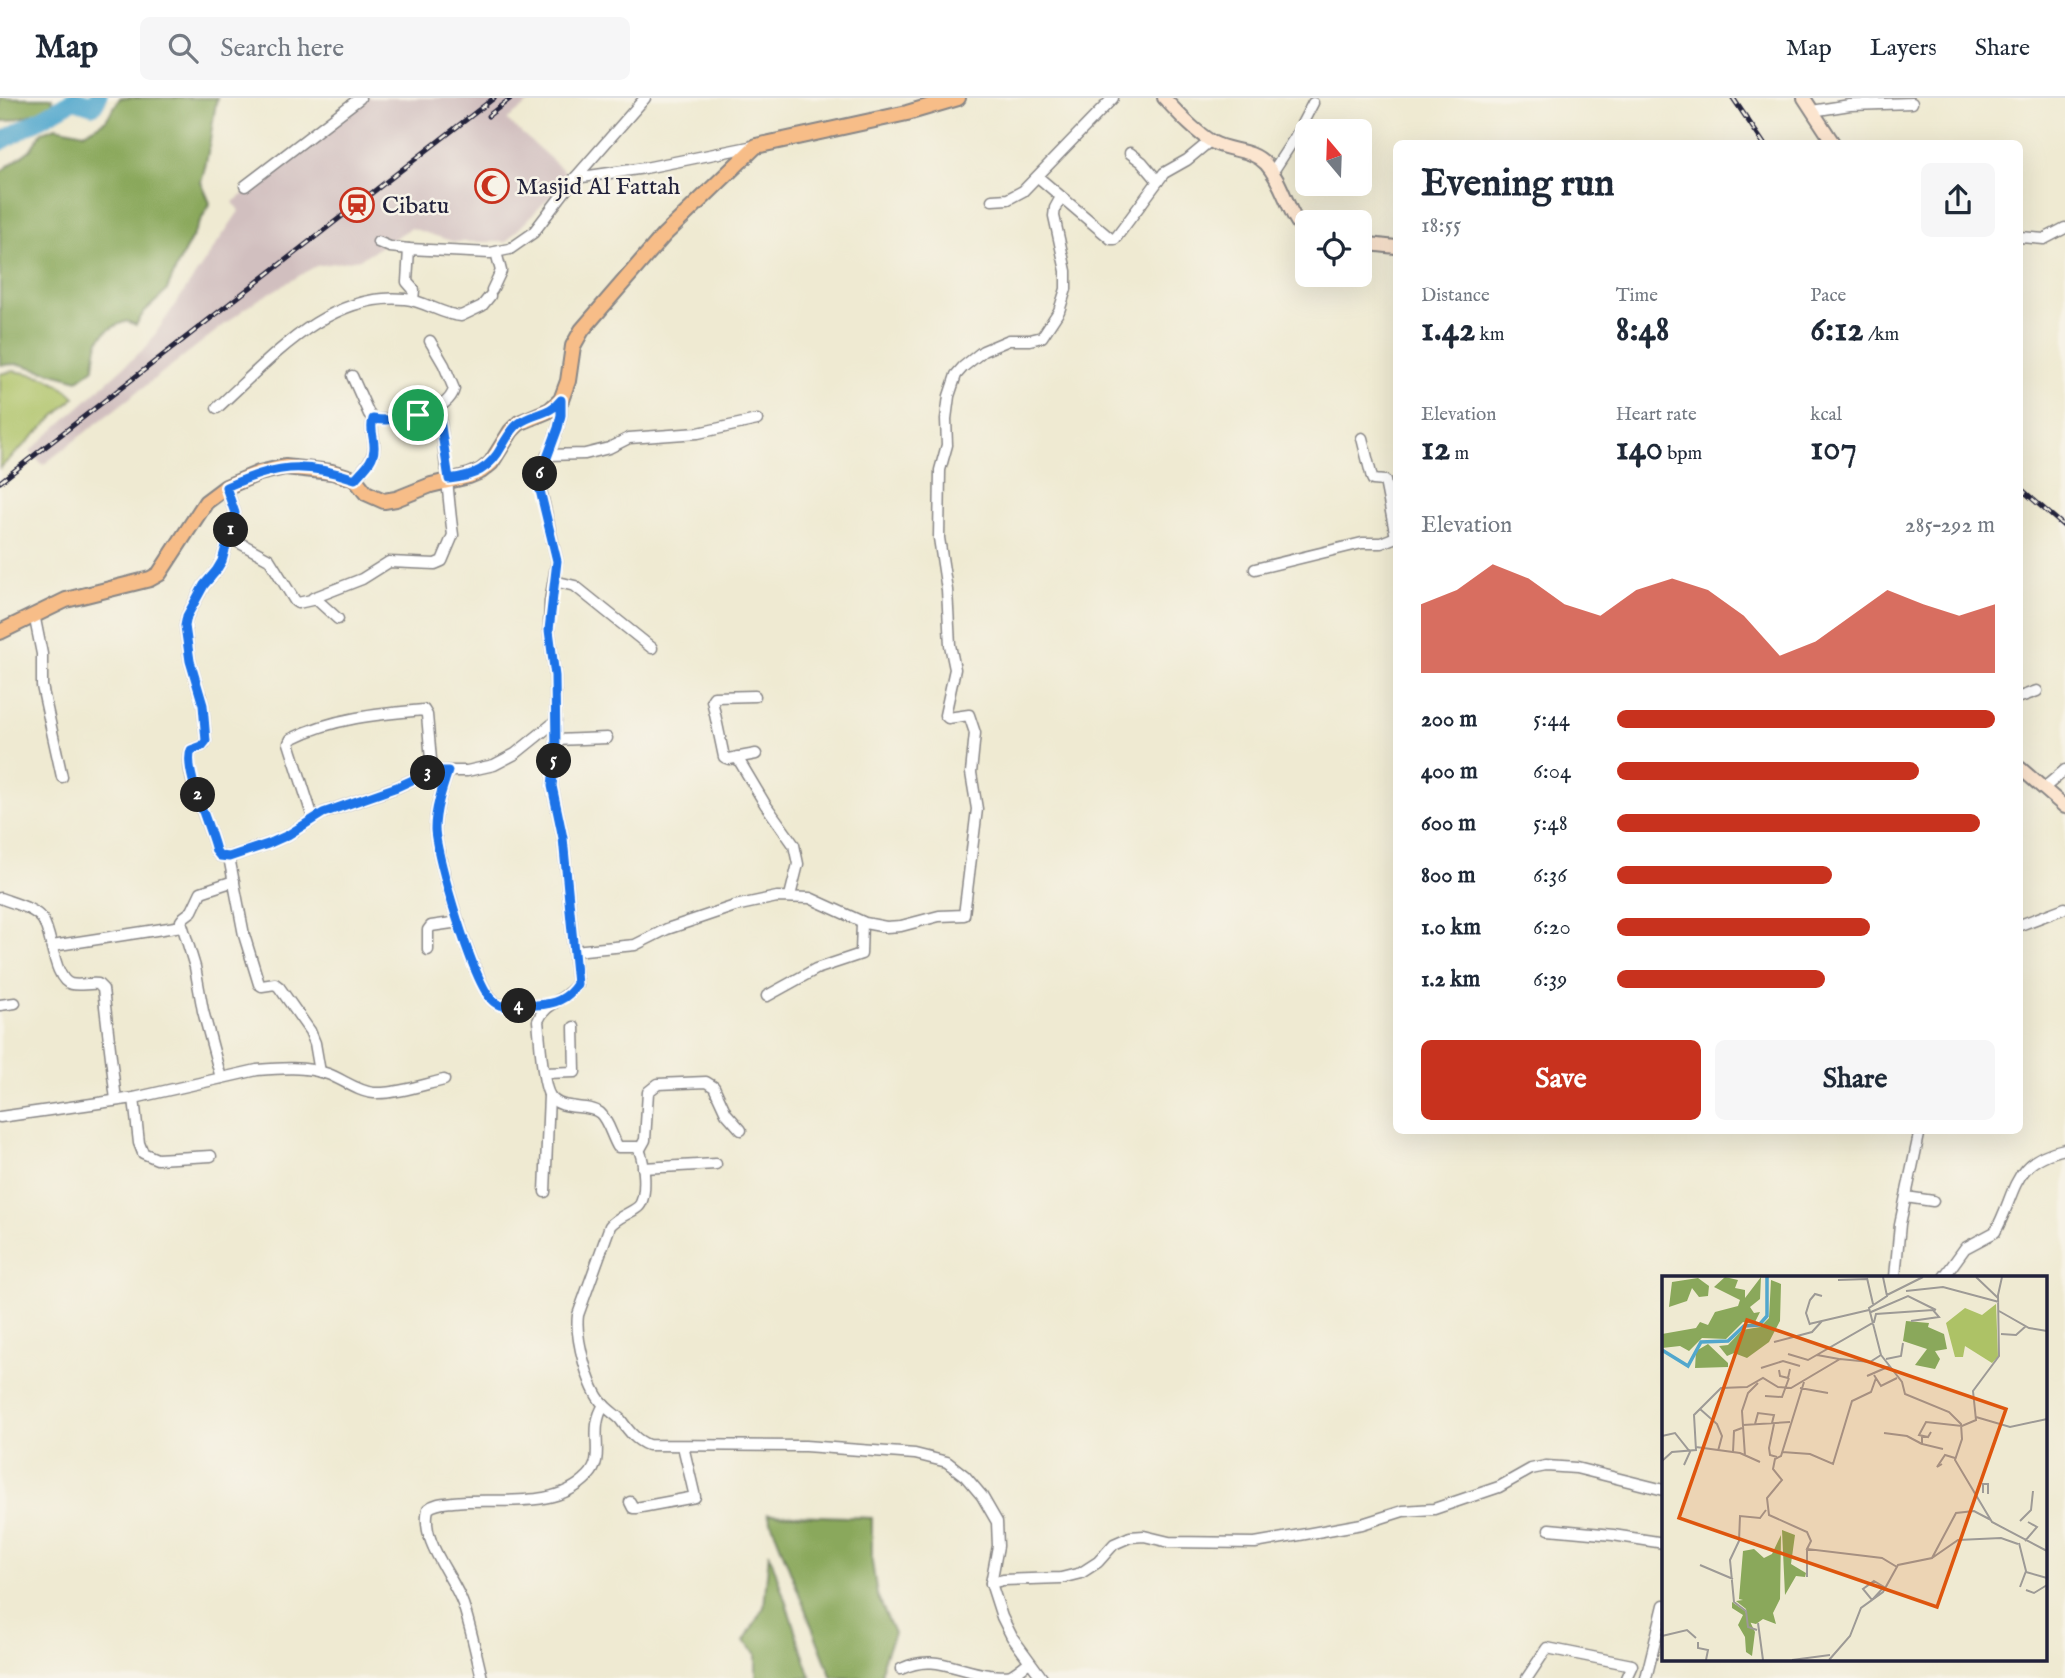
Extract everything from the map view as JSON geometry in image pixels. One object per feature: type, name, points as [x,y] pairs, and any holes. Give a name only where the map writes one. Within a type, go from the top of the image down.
[{"type":"main road","points":[[0,632],[66,600],[150,579],[159,574],[206,502],[226,487],[259,473],[285,467],[332,472],[355,479],[366,493],[384,501],[481,471],[491,463],[519,423],[550,410],[561,400],[568,381],[573,346],[582,330],[664,235],[756,146],[907,113],[958,98]]},
{"type":"main road","points":[[1164,98],[1210,141],[1222,147],[1252,153],[1268,165],[1295,218]]},
{"type":"main road","points":[[1804,98],[1831,140]]},
{"type":"main road","points":[[1372,244],[1393,247]]},
{"type":"main road","points":[[2023,770],[2065,807]]},
{"type":"street","points":[[245,186],[360,98]]},
{"type":"street","points":[[378,242],[390,247],[409,249],[496,252],[510,249],[533,233],[575,178],[645,98]]},
{"type":"street","points":[[992,200],[999,201],[1015,196],[1038,177],[1113,98]]},
{"type":"street","points":[[1812,111],[1856,102],[1912,103]]},
{"type":"street","points":[[1272,173],[1313,103]]},
{"type":"street","points":[[1038,177],[1111,239],[1115,239],[1164,173],[1187,160],[1210,141]]},
{"type":"street","points":[[575,178],[645,168],[756,146]]},
{"type":"street","points":[[1130,153],[1142,162],[1158,181]]},
{"type":"street","points":[[574,951],[635,945],[667,929],[765,898],[790,896],[821,902],[862,922],[893,927],[939,915],[964,915],[977,809],[971,773],[975,739],[969,715],[948,718],[946,715],[955,668],[950,645],[947,590],[939,538],[940,470],[947,441],[946,419],[952,385],[963,367],[983,351],[1001,343],[1015,339],[1030,341],[1042,337],[1059,311],[1067,282],[1054,212],[1061,197]]},
{"type":"street","points":[[2023,237],[2044,239],[2065,228]]},
{"type":"street","points":[[409,249],[407,282],[414,290],[413,300]]},
{"type":"street","points":[[216,408],[310,326],[372,300],[413,300],[461,316],[482,306],[501,271],[496,252]]},
{"type":"street","points":[[373,419],[404,418],[428,412],[451,396],[454,389],[430,341]]},
{"type":"street","points":[[352,376],[373,419],[371,429],[374,448],[373,455],[355,479]]},
{"type":"street","points":[[545,1192],[549,1095],[538,1021],[541,1013],[570,993],[577,984],[563,838],[552,786],[556,721],[555,676],[549,630],[557,561],[538,482],[561,415],[561,400]]},
{"type":"street","points":[[229,537],[269,559],[295,601],[302,602],[362,579],[388,562],[439,563],[453,535],[450,523],[449,479],[438,407]]},
{"type":"street","points":[[547,455],[585,454],[609,448],[629,438],[698,433],[757,420]]},
{"type":"street","points":[[1362,438],[1371,478],[1385,481],[1393,522]]},
{"type":"street","points":[[226,487],[235,513],[229,537],[219,567],[204,585],[187,616],[185,626],[205,724],[205,744],[196,747],[189,754],[192,777],[220,856],[229,857],[288,835],[313,818],[366,796],[416,780],[432,771],[480,769],[505,760],[556,721]]},
{"type":"street","points":[[1255,569],[1393,538]]},
{"type":"street","points":[[554,582],[575,586],[652,648]]},
{"type":"street","points":[[313,598],[338,619]]},
{"type":"street","points":[[34,614],[42,653],[42,686],[62,777]]},
{"type":"street","points":[[2023,696],[2037,691]]},
{"type":"street","points":[[755,696],[733,695],[712,699],[724,757],[729,759],[756,754]]},
{"type":"street","points":[[313,818],[289,743],[291,739],[305,732],[333,722],[424,710],[427,715],[432,771]]},
{"type":"street","points":[[556,740],[607,738]]},
{"type":"street","points":[[737,757],[794,845],[798,864],[790,896]]},
{"type":"street","points":[[2044,788],[2065,770]]},
{"type":"street","points":[[448,771],[435,829],[442,866],[470,958],[491,1000],[499,1005],[553,1004]]},
{"type":"street","points":[[229,857],[244,935],[259,984],[279,986],[310,1031],[320,1072]]},
{"type":"street","points":[[221,1078],[181,919],[192,912],[201,892],[233,881]]},
{"type":"street","points":[[0,898],[37,914],[44,921],[59,971],[64,979],[71,984],[98,984],[103,989],[116,1100]]},
{"type":"street","points":[[2023,924],[2065,908]]},
{"type":"street","points":[[428,950],[428,930],[431,926],[459,922]]},
{"type":"street","points":[[767,996],[816,969],[861,954],[862,922]]},
{"type":"street","points":[[52,946],[182,926]]},
{"type":"street","points":[[0,1005],[15,1003]]},
{"type":"street","points":[[544,1073],[575,1072],[574,1027]]},
{"type":"street","points":[[0,1117],[134,1098],[276,1068],[320,1072],[373,1093],[444,1080]]},
{"type":"street","points":[[741,1130],[726,1114],[716,1090],[710,1084],[702,1081],[658,1084],[648,1092],[645,1140],[640,1149],[643,1202],[636,1209],[618,1217],[610,1226],[578,1315],[577,1324],[588,1374],[604,1405],[641,1442],[648,1445],[805,1446],[915,1454],[947,1462],[965,1476],[982,1496],[997,1522],[998,1546],[991,1583],[1002,1618],[1042,1678]]},
{"type":"street","points":[[549,1095],[558,1103],[598,1111],[618,1147],[640,1149]]},
{"type":"street","points":[[134,1098],[139,1143],[144,1153],[157,1159],[211,1156]]},
{"type":"street","points":[[1895,1276],[1895,1254],[1919,1134]]},
{"type":"street","points":[[1945,1276],[1965,1248],[1995,1232],[2010,1194],[2028,1167],[2046,1154],[2065,1149]]},
{"type":"street","points":[[642,1168],[716,1164]]},
{"type":"street","points":[[1906,1197],[1933,1201]]},
{"type":"street","points":[[482,1678],[462,1601],[433,1546],[427,1519],[428,1509],[438,1503],[468,1500],[520,1502],[549,1498],[580,1483],[590,1475],[598,1459],[597,1415],[604,1405]]},
{"type":"street","points":[[630,1502],[633,1508],[636,1508],[695,1497],[683,1447]]},
{"type":"street","points":[[991,1583],[1003,1580],[1061,1578],[1081,1573],[1098,1562],[1114,1544],[1130,1537],[1144,1536],[1169,1542],[1255,1543],[1362,1524],[1403,1511],[1434,1509],[1500,1486],[1531,1469],[1546,1466],[1576,1468],[1662,1490]]},
{"type":"street","points":[[1549,1529],[1613,1535],[1662,1544]]},
{"type":"street","points":[[1646,1678],[1662,1613]]},
{"type":"street","points":[[1527,1678],[1548,1648],[1632,1665],[1626,1678]]},
{"type":"street","points":[[901,1670],[916,1663],[931,1662],[1002,1676],[1014,1673],[1029,1662]]},
{"type":"shaded area","points":[[364,98],[535,98],[507,120],[570,176],[506,242],[454,242],[411,228],[360,259],[316,266],[251,304],[43,465],[30,451],[147,346],[239,211],[233,202],[350,113]]},
{"type":"green space","points":[[0,98],[52,98],[56,113],[33,114],[0,121]]},
{"type":"green space","points":[[120,98],[217,98],[201,182],[210,203],[166,292],[144,312],[136,325],[127,321],[110,328],[101,337],[94,368],[78,380],[19,364],[0,365],[0,172],[30,150],[42,132],[56,127],[84,133],[106,120]]},
{"type":"green space","points":[[13,371],[47,378],[75,397],[0,468],[0,374]]},
{"type":"green space","points":[[768,1514],[872,1518],[872,1562],[877,1595],[894,1633],[883,1661],[881,1678],[832,1678]]},
{"type":"green space","points":[[769,1552],[811,1678],[756,1678],[756,1653],[744,1641],[764,1607]]},
{"type":"waterway","points":[[0,142],[74,100],[93,106],[98,98]]},
{"type":"railway","points":[[0,482],[494,98]]},
{"type":"railway","points":[[488,116],[511,98]]},
{"type":"railway","points":[[1733,98],[1761,140]]},
{"type":"railway","points":[[2023,491],[2065,527]]},
{"type":"place","name":"Masjid Al Fattah","points":[[492,186]]},
{"type":"place","name":"Cibatu","points":[[357,205]]},
{"type":"route","points":[[561,400],[558,428],[538,482],[557,561],[550,601],[549,630],[555,676],[556,748],[552,786],[563,838],[577,984],[564,998],[553,1004],[508,1006],[495,1003],[489,997],[470,958],[442,866],[435,829],[448,771],[432,771],[416,780],[366,796],[323,813],[268,844],[229,857],[220,856],[216,851],[192,777],[189,754],[206,741],[203,705],[190,661],[185,626],[187,616],[204,585],[222,561],[235,513],[226,487],[259,473],[285,467],[332,472],[355,479],[373,455],[373,419],[390,420],[418,415],[438,407],[449,479],[481,471],[491,463],[519,423],[556,407],[561,400]]}]
